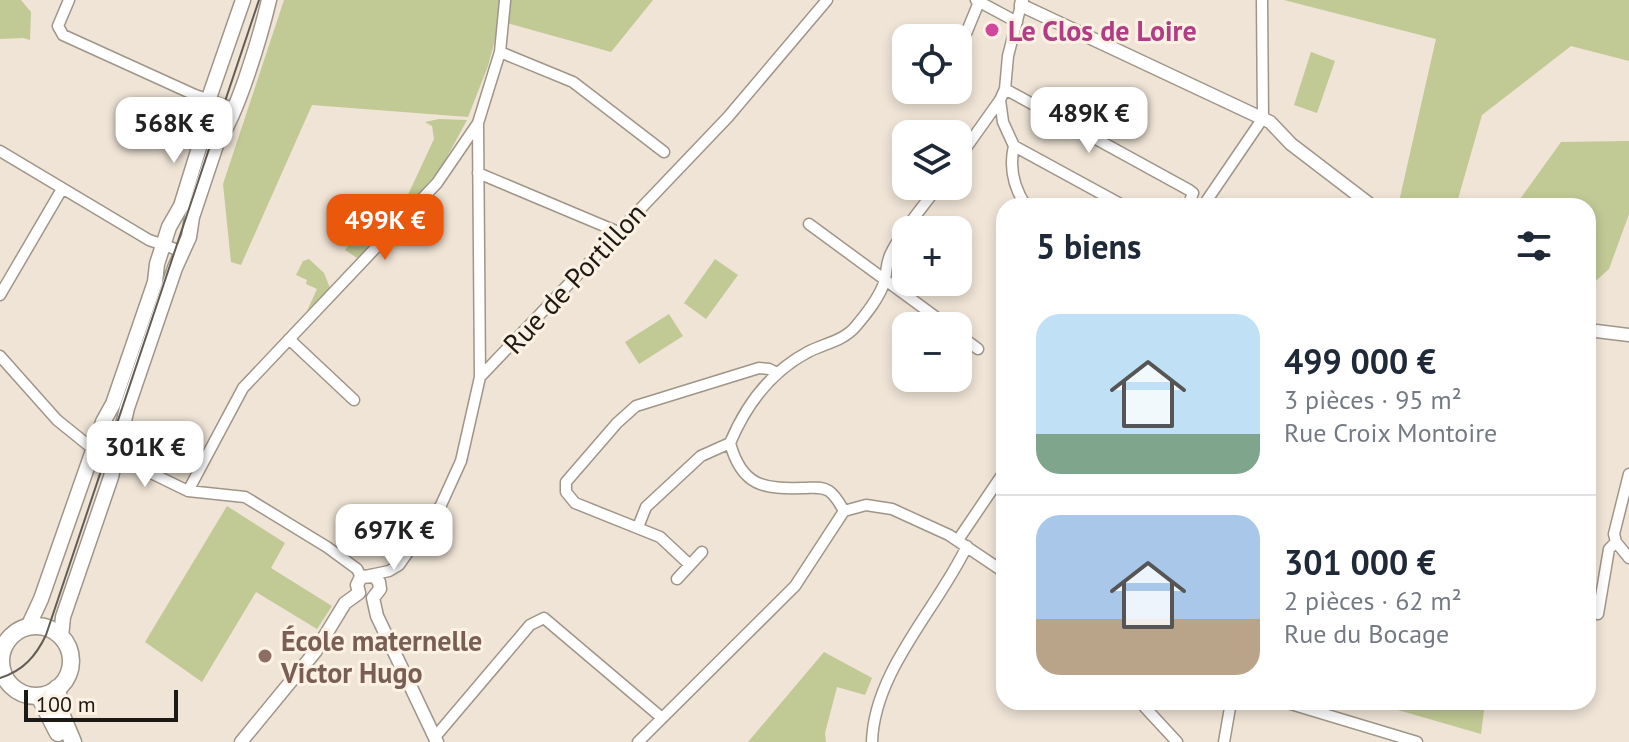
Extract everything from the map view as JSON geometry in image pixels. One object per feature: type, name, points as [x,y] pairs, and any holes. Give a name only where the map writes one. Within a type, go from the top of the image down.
[{"type":"main road","points":[[28,627],[41,599],[93,448],[113,404],[155,282],[163,245],[181,206],[199,149],[209,98],[243,0]]},
{"type":"main road","points":[[61,637],[63,617],[116,456],[127,408],[181,251],[189,237],[192,217],[217,142],[224,133],[269,0]]},
{"type":"main road","points":[[28,627],[49,629],[61,637],[69,652],[70,668],[57,688],[39,696],[27,695],[6,686],[0,660],[11,636],[28,627]]},
{"type":"main road","points":[[57,688],[62,716],[73,742]]},
{"type":"main road","points":[[39,696],[62,742]]},
{"type":"street","points":[[69,0],[58,26],[63,35],[195,95],[233,108]]},
{"type":"street","name":"Rue de Portillon","points":[[365,576],[389,571],[399,565],[441,505],[461,461],[480,377],[728,117],[827,0]]},
{"type":"street","points":[[1208,198],[1263,118],[1262,0]]},
{"type":"street","points":[[188,491],[243,388],[437,183],[478,123],[500,52],[505,1]]},
{"type":"street","points":[[969,24],[977,1],[1017,22]]},
{"type":"street","points":[[1109,198],[1014,146],[1003,122],[1005,71],[1021,2],[1263,118],[1291,144],[1362,198]]},
{"type":"street","points":[[500,52],[573,82],[664,152]]},
{"type":"street","points":[[972,138],[1002,94]]},
{"type":"street","points":[[1002,94],[1193,193],[1191,198]]},
{"type":"street","points":[[478,123],[480,377]]},
{"type":"street","points":[[1014,146],[1010,161],[1014,181],[1022,198]]},
{"type":"street","points":[[0,151],[149,240],[181,251]]},
{"type":"street","points":[[478,173],[616,231]]},
{"type":"street","points":[[0,295],[62,189]]},
{"type":"street","points":[[638,527],[646,507],[701,456],[730,443],[750,403],[777,373],[809,351],[827,346],[852,331],[873,305],[885,279],[891,253],[928,200]]},
{"type":"street","points":[[809,224],[929,312]]},
{"type":"street","points":[[1596,331],[1629,335]]},
{"type":"street","points":[[289,339],[354,400]]},
{"type":"street","points":[[972,344],[978,349]]},
{"type":"street","points":[[0,356],[57,420],[93,448],[188,491],[245,497],[327,547],[365,576],[377,579],[379,592],[373,598],[365,598],[359,593],[357,584],[365,576]]},
{"type":"street","points":[[690,565],[660,537],[575,503],[566,492],[566,482],[617,423],[636,406],[759,368],[777,373]]},
{"type":"street","points":[[730,443],[741,468],[756,484],[767,488],[823,488],[836,498],[844,511]]},
{"type":"street","points":[[1629,474],[1614,527],[1616,542],[1629,558]]},
{"type":"street","points":[[872,742],[872,725],[881,693],[996,486]]},
{"type":"street","points":[[638,742],[795,586],[844,511],[866,505],[892,509],[963,543],[996,566]]},
{"type":"street","points":[[1598,614],[1609,549],[1616,542]]},
{"type":"street","points":[[677,579],[702,552]]},
{"type":"street","points":[[241,742],[315,652],[345,603],[359,593]]},
{"type":"street","points":[[373,598],[377,616],[436,739],[530,625],[544,618],[662,718]]},
{"type":"street","points":[[1147,710],[1177,742]]},
{"type":"street","points":[[1224,742],[1230,710]]},
{"type":"street","points":[[1311,710],[1417,742]]},
{"type":"green space","points":[[0,0],[21,0],[31,12],[30,40],[0,39]]},
{"type":"green space","points":[[284,0],[653,0],[611,52],[500,21],[488,66],[468,117],[312,105],[241,265],[231,262],[223,184]]},
{"type":"green space","points":[[1284,0],[1629,0],[1629,61],[1571,46],[1482,115],[1458,198],[1400,198],[1436,39]]},
{"type":"green space","points":[[1311,52],[1335,61],[1317,113],[1294,105]]},
{"type":"green space","points":[[467,120],[441,168],[412,202],[406,199],[434,139],[432,126],[425,122]]},
{"type":"green space","points":[[1629,141],[1629,214],[1609,269],[1596,281],[1596,198],[1521,198],[1561,142]]},
{"type":"green space","points":[[378,201],[384,201],[403,212],[357,258],[345,250],[361,237]]},
{"type":"green space","points":[[309,259],[324,273],[330,288],[307,311],[317,289],[296,275],[303,261]]},
{"type":"green space","points":[[715,259],[738,275],[706,319],[684,303]]},
{"type":"green space","points":[[669,314],[683,336],[639,364],[625,342]]},
{"type":"green space","points":[[227,506],[285,543],[271,568],[332,606],[317,629],[256,592],[202,682],[145,642]]},
{"type":"green space","points":[[824,652],[872,678],[865,695],[837,687],[825,733],[826,742],[748,742]]},
{"type":"green space","points":[[1398,710],[1484,710],[1481,734]]},
{"type":"tram line","points":[[0,678],[28,662],[46,635],[259,0]]},
{"type":"place","name":"Le Clos de Loire","points":[[992,30]]},
{"type":"place","name":"École maternelle Victor Hugo","points":[[265,656]]}]
